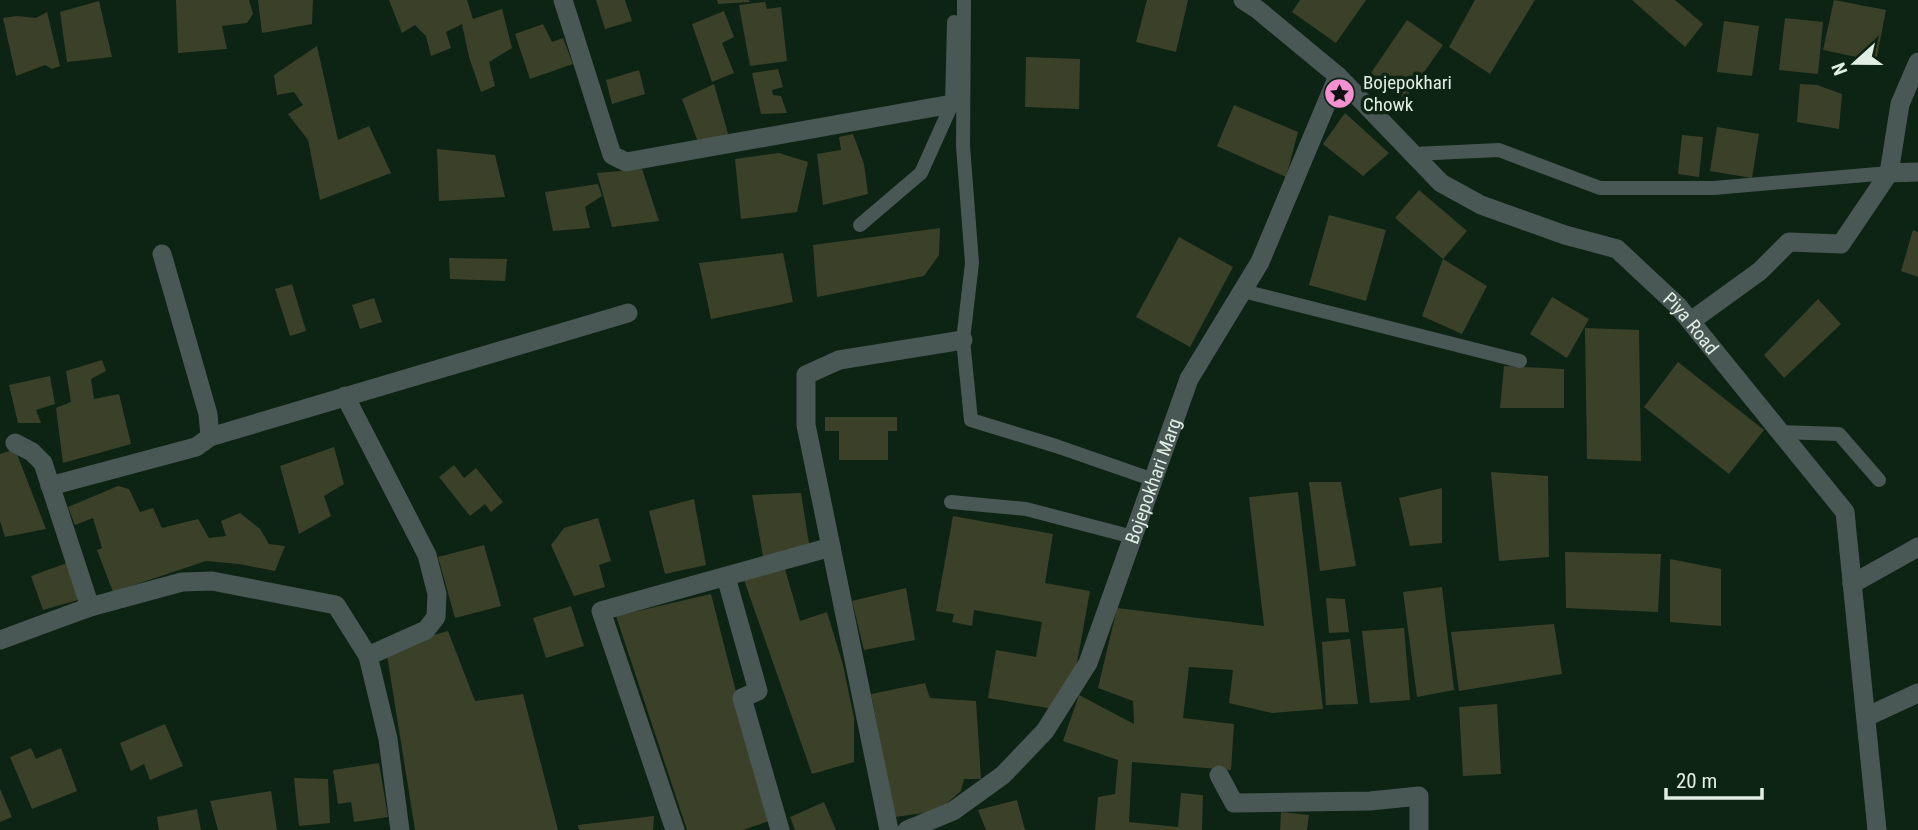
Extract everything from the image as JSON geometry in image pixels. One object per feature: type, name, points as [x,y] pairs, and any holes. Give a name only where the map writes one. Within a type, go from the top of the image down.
[{"type":"street","points":[[563,0],[612,155],[626,162],[952,103]]},
{"type":"street","name":"Piya Road","points":[[1255,3],[1338,76],[1441,183],[1481,205],[1565,235],[1617,249],[1678,306],[1845,512],[1877,830]]},
{"type":"street","points":[[1690,321],[1760,271],[1789,242],[1841,244],[1889,173],[1900,104],[1918,62]]},
{"type":"street","name":"Bojepokhari Marg","points":[[907,830],[953,811],[1003,775],[1045,731],[1088,663],[1189,379],[1261,262],[1338,76]]},
{"type":"street","points":[[1889,173],[1918,172]]},
{"type":"street","points":[[162,254],[208,414],[210,437]]},
{"type":"street","points":[[50,486],[196,447],[210,437],[628,313]]},
{"type":"street","points":[[889,830],[806,425],[806,375],[839,360],[963,340]]},
{"type":"street","points":[[345,396],[427,555],[437,594],[436,617],[426,631],[368,656]]},
{"type":"street","points":[[15,443],[32,452],[43,463],[90,607]]},
{"type":"street","points":[[675,830],[601,611],[831,547]]},
{"type":"street","points":[[1852,584],[1918,547]]},
{"type":"street","points":[[726,577],[758,691],[742,698],[777,829]]},
{"type":"street","points":[[0,640],[90,607],[182,582],[212,581],[336,605],[368,656],[388,738],[401,830]]},
{"type":"street","points":[[1866,718],[1918,693]]},
{"type":"street","points":[[1219,775],[1234,803],[1370,801],[1419,796],[1419,830]]},
{"type":"lane","points":[[860,225],[922,173],[952,103],[955,0]]},
{"type":"lane","points":[[964,0],[963,146],[972,263],[963,340],[971,420],[1154,480]]},
{"type":"lane","points":[[1413,154],[1499,150],[1600,188],[1714,188],[1889,173]]},
{"type":"lane","points":[[1242,291],[1520,361]]},
{"type":"lane","points":[[1780,432],[1839,434],[1879,480]]},
{"type":"lane","points":[[951,502],[1026,509],[1133,537]]},
{"type":"building","points":[[176,0],[249,0],[253,14],[247,23],[222,26],[227,49],[178,53]]},
{"type":"building","points":[[258,0],[313,0],[312,24],[262,33]]},
{"type":"building","points":[[389,0],[467,0],[473,19],[502,9],[512,48],[489,62],[495,86],[481,92],[469,57],[462,24],[446,32],[451,48],[431,56],[426,36],[415,25],[402,33]]},
{"type":"building","points":[[596,0],[625,0],[632,21],[605,29]]},
{"type":"building","points":[[717,0],[749,0],[750,2],[718,4]]},
{"type":"building","points":[[1147,0],[1188,0],[1176,52],[1136,42]]},
{"type":"building","points":[[1300,0],[1366,0],[1336,43],[1292,12]]},
{"type":"building","points":[[1475,0],[1535,0],[1490,74],[1449,47]]},
{"type":"building","points":[[1632,0],[1675,0],[1703,24],[1685,47]]},
{"type":"building","points":[[1834,0],[1886,10],[1876,61],[1823,50]]},
{"type":"building","points":[[99,1],[112,57],[67,62],[60,12]]},
{"type":"building","points":[[765,2],[767,9],[781,7],[787,61],[750,66],[739,5]]},
{"type":"building","points":[[724,11],[734,37],[722,43],[734,73],[712,82],[692,24]]},
{"type":"building","points":[[47,12],[60,66],[52,69],[45,65],[16,76],[3,18],[36,18]]},
{"type":"building","points":[[1785,18],[1823,22],[1818,74],[1779,70]]},
{"type":"building","points":[[1407,20],[1443,45],[1405,99],[1371,73]]},
{"type":"building","points":[[1724,21],[1759,26],[1752,76],[1717,72]]},
{"type":"building","points":[[543,24],[552,42],[563,38],[573,64],[530,79],[515,34]]},
{"type":"building","points":[[317,46],[338,140],[369,126],[391,173],[320,200],[308,140],[288,114],[303,105],[294,92],[277,95],[274,75]]},
{"type":"building","points":[[1026,57],[1080,59],[1079,109],[1025,107]]},
{"type":"building","points":[[778,69],[783,87],[772,90],[773,95],[781,96],[787,113],[761,114],[752,73]]},
{"type":"building","points":[[639,70],[645,94],[612,104],[606,80]]},
{"type":"building","points":[[714,84],[729,137],[699,145],[682,99]]},
{"type":"building","points":[[1800,84],[1817,85],[1842,94],[1839,129],[1797,122]]},
{"type":"building","points":[[1234,105],[1298,132],[1286,177],[1217,146]]},
{"type":"building","points":[[1345,113],[1389,153],[1363,176],[1323,144]]},
{"type":"building","points":[[1717,127],[1759,134],[1752,178],[1710,171]]},
{"type":"building","points":[[853,134],[864,164],[868,194],[823,205],[817,154],[841,150],[839,137]]},
{"type":"building","points":[[1682,135],[1703,137],[1699,177],[1678,174]]},
{"type":"building","points":[[437,149],[495,155],[505,197],[439,201]]},
{"type":"building","points":[[779,153],[808,162],[797,212],[741,219],[735,159]]},
{"type":"building","points":[[642,169],[659,221],[612,227],[597,173]]},
{"type":"building","points":[[598,184],[602,196],[585,207],[590,228],[553,231],[545,192]]},
{"type":"building","points":[[1419,190],[1467,231],[1443,259],[1395,218]]},
{"type":"building","points":[[1329,215],[1386,230],[1366,301],[1309,285]]},
{"type":"building","points":[[940,228],[939,255],[924,276],[817,297],[813,245]]},
{"type":"building","points":[[1913,230],[1918,232],[1918,277],[1901,271]]},
{"type":"building","points":[[1179,237],[1233,267],[1190,347],[1136,317]]},
{"type":"building","points":[[783,253],[793,302],[711,319],[699,263]]},
{"type":"building","points":[[449,258],[507,259],[505,281],[450,279]]},
{"type":"building","points":[[1443,259],[1487,286],[1462,334],[1422,316]]},
{"type":"building","points":[[292,284],[306,331],[290,336],[275,289]]},
{"type":"building","points":[[1552,297],[1589,319],[1567,358],[1530,334]]},
{"type":"building","points":[[374,298],[382,322],[360,329],[352,305]]},
{"type":"building","points":[[1818,299],[1841,324],[1784,378],[1764,355]]},
{"type":"building","points":[[1585,328],[1639,330],[1641,461],[1587,459]]},
{"type":"building","points":[[102,360],[106,371],[91,379],[94,399],[119,394],[131,444],[63,463],[56,408],[71,402],[66,371]]},
{"type":"building","points":[[1678,362],[1764,430],[1729,474],[1644,407]]},
{"type":"building","points":[[1504,366],[1564,369],[1564,408],[1500,408]]},
{"type":"building","points":[[50,376],[55,404],[36,410],[41,423],[18,423],[9,385]]},
{"type":"building","points":[[825,417],[897,417],[897,431],[888,431],[888,460],[839,460],[839,431],[825,431]]},
{"type":"building","points":[[334,447],[344,484],[324,496],[331,516],[299,534],[280,466]]},
{"type":"building","points":[[15,449],[46,529],[5,537],[0,521],[0,454]]},
{"type":"building","points":[[454,465],[464,478],[476,468],[503,502],[491,512],[485,504],[470,516],[439,477]]},
{"type":"building","points":[[1491,472],[1548,476],[1549,557],[1499,561]]},
{"type":"building","points":[[1309,482],[1341,482],[1356,566],[1320,571]]},
{"type":"building","points":[[118,486],[129,489],[140,512],[153,508],[162,528],[198,519],[209,538],[226,536],[221,521],[240,513],[260,529],[269,544],[285,546],[275,571],[206,561],[113,592],[97,550],[102,548],[93,518],[75,525],[68,507]]},
{"type":"building","points":[[1442,488],[1442,543],[1410,546],[1399,498]]},
{"type":"building","points":[[1298,492],[1323,709],[1272,713],[1229,703],[1233,670],[1189,667],[1183,718],[1234,724],[1231,770],[1132,762],[1129,822],[1178,827],[1181,793],[1203,795],[1202,830],[1095,830],[1098,797],[1115,794],[1118,760],[1063,741],[1079,695],[1134,724],[1133,701],[1098,688],[1117,608],[1264,626],[1249,497]]},
{"type":"building","points":[[801,493],[810,550],[763,556],[752,495]]},
{"type":"building","points":[[694,499],[706,565],[665,574],[649,511]]},
{"type":"building","points":[[953,516],[1053,534],[1045,583],[1090,591],[1076,668],[1054,709],[988,698],[996,650],[1036,657],[1042,622],[974,610],[972,626],[952,622],[954,614],[936,611]]},
{"type":"building","points":[[598,518],[611,561],[599,565],[605,587],[574,596],[551,545],[564,528]]},
{"type":"building","points":[[484,545],[501,606],[455,618],[438,557]]},
{"type":"building","points":[[1565,552],[1661,554],[1658,612],[1566,608]]},
{"type":"building","points":[[1670,559],[1721,569],[1721,626],[1670,622]]},
{"type":"building","points":[[67,563],[78,600],[43,610],[31,576]]},
{"type":"building","points":[[785,569],[800,621],[827,612],[843,665],[854,718],[854,762],[812,774],[744,580]]},
{"type":"building","points":[[1442,587],[1454,690],[1417,697],[1403,592]]},
{"type":"building","points":[[906,588],[915,640],[864,650],[852,601]]},
{"type":"building","points":[[711,594],[769,821],[743,830],[687,830],[616,616]]},
{"type":"building","points":[[1326,598],[1345,599],[1349,632],[1329,633]]},
{"type":"building","points":[[571,606],[584,646],[546,658],[533,618]]},
{"type":"building","points":[[1554,624],[1562,674],[1459,691],[1451,632]]},
{"type":"building","points":[[1404,628],[1410,700],[1370,703],[1362,631]]},
{"type":"building","points":[[448,631],[475,701],[523,694],[558,830],[415,830],[386,649]]},
{"type":"building","points":[[1350,639],[1358,704],[1326,705],[1322,642]]},
{"type":"building","points":[[925,683],[930,698],[976,701],[981,779],[964,779],[961,791],[938,811],[895,817],[871,694]]},
{"type":"building","points":[[1497,704],[1501,774],[1463,776],[1459,707]]},
{"type":"building","points":[[165,724],[183,766],[150,780],[144,764],[131,771],[120,743]]},
{"type":"building","points":[[31,748],[36,759],[61,748],[77,791],[32,809],[10,757]]},
{"type":"building","points":[[379,763],[388,817],[354,822],[351,802],[338,804],[333,770]]},
{"type":"building","points":[[294,778],[328,779],[330,823],[299,826]]},
{"type":"building","points":[[0,789],[12,817],[0,822]]},
{"type":"building","points":[[271,791],[277,830],[218,830],[210,801]]},
{"type":"building","points":[[1017,800],[1025,830],[986,830],[978,810]]},
{"type":"building","points":[[824,802],[836,830],[795,830],[790,817]]},
{"type":"building","points":[[197,809],[201,830],[159,830],[157,817]]},
{"type":"building","points":[[1281,812],[1309,815],[1307,830],[1280,830]]},
{"type":"building","points":[[654,816],[653,830],[579,830],[578,825]]},
{"type":"place","name":"Bojepokhari Chowk","points":[[1340,93]]}]
